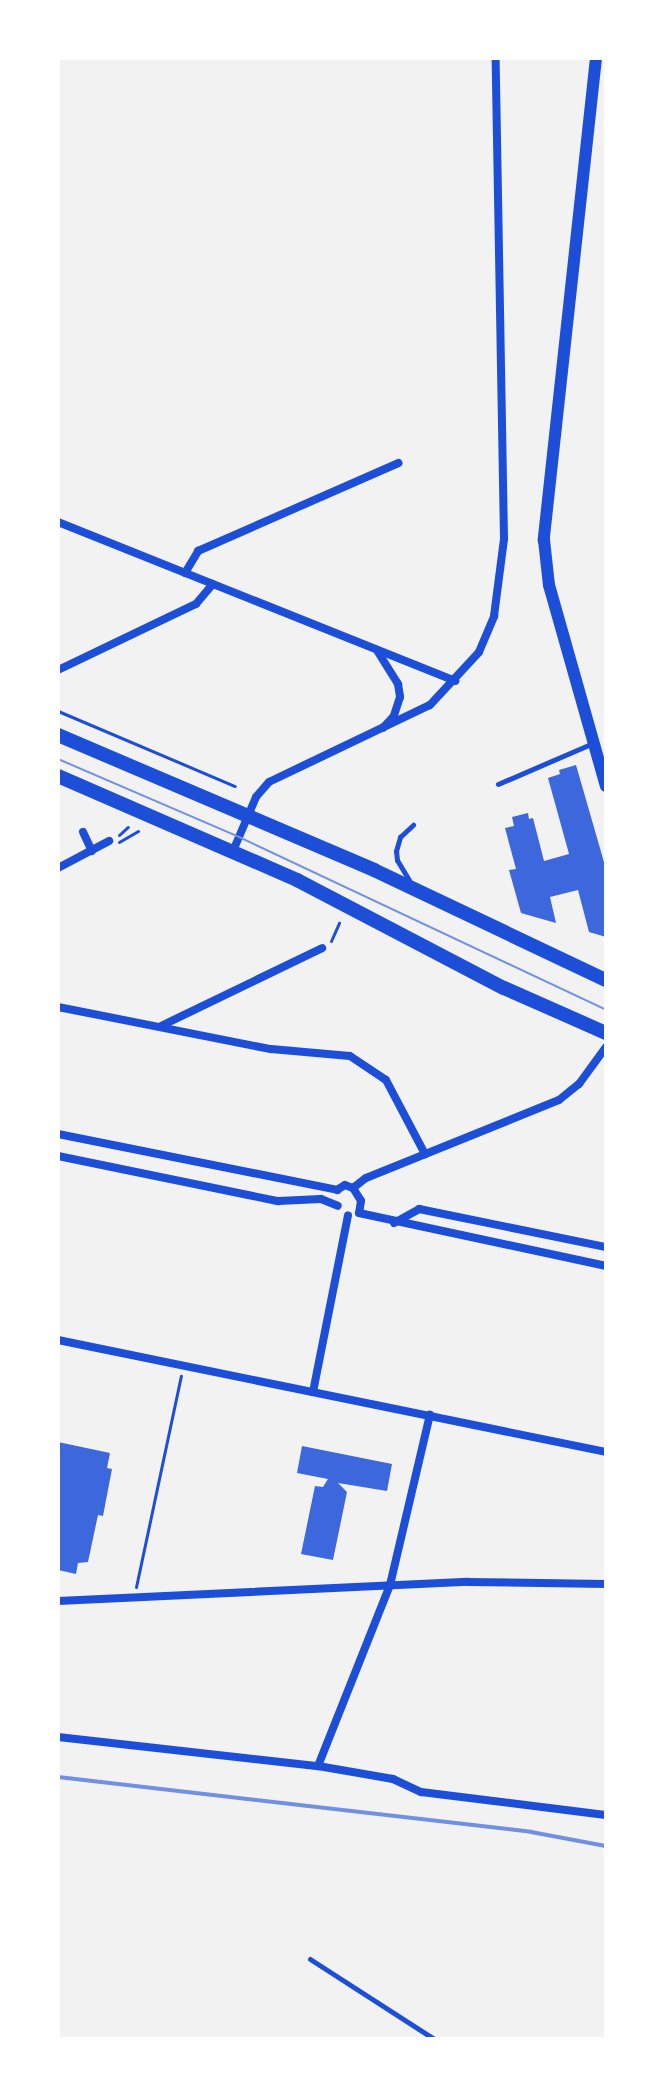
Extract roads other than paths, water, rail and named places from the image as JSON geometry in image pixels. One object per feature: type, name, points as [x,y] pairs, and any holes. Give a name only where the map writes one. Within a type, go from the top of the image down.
[{"type":"main road","points":[[596,58],[544,540],[549,585],[606,786]]},
{"type":"main road","points":[[58,735],[421,893],[606,980]]},
{"type":"main road","points":[[58,776],[233,851],[532,1002],[606,1033]]},
{"type":"street","points":[[233,851],[256,797],[269,782],[430,705],[479,652],[494,616],[504,539],[496,58]]},
{"type":"street","points":[[185,573],[198,551],[398,463]]},
{"type":"street","points":[[58,522],[455,681]]},
{"type":"street","points":[[58,670],[196,604],[213,584]]},
{"type":"street","points":[[377,650],[398,684],[400,697],[394,716],[380,731]]},
{"type":"street","points":[[83,832],[92,851]]},
{"type":"street","points":[[58,868],[113,839]]},
{"type":"street","points":[[160,1026],[326,947]]},
{"type":"street","points":[[58,1007],[271,1049],[350,1056],[386,1080],[425,1154]]},
{"type":"street","points":[[353,1188],[366,1178],[559,1100],[579,1084],[606,1047]]},
{"type":"street","points":[[58,1134],[337,1190],[345,1185],[353,1188],[361,1201],[359,1213]]},
{"type":"street","points":[[58,1156],[278,1201],[321,1199],[338,1206],[348,1215]]},
{"type":"street","points":[[337,1190],[338,1206]]},
{"type":"street","points":[[394,1223],[419,1209],[606,1247]]},
{"type":"street","points":[[348,1215],[359,1213],[394,1223],[606,1266]]},
{"type":"street","points":[[313,1392],[348,1215]]},
{"type":"street","points":[[58,1340],[606,1452]]},
{"type":"street","points":[[318,1766],[390,1585],[430,1415]]},
{"type":"street","points":[[58,1601],[390,1585],[572,1581],[606,1584]]},
{"type":"street","points":[[58,1737],[318,1766],[393,1779],[421,1792],[606,1815]]},
{"type":"lane","points":[[498,784],[594,742]]},
{"type":"lane","points":[[413,825],[400,837],[397,860],[421,893]]},
{"type":"lane","points":[[310,1959],[434,2039]]},
{"type":"tram line","points":[[58,759],[239,837],[606,1010]]},
{"type":"railway","points":[[58,1777],[531,1832],[606,1846]]}]
